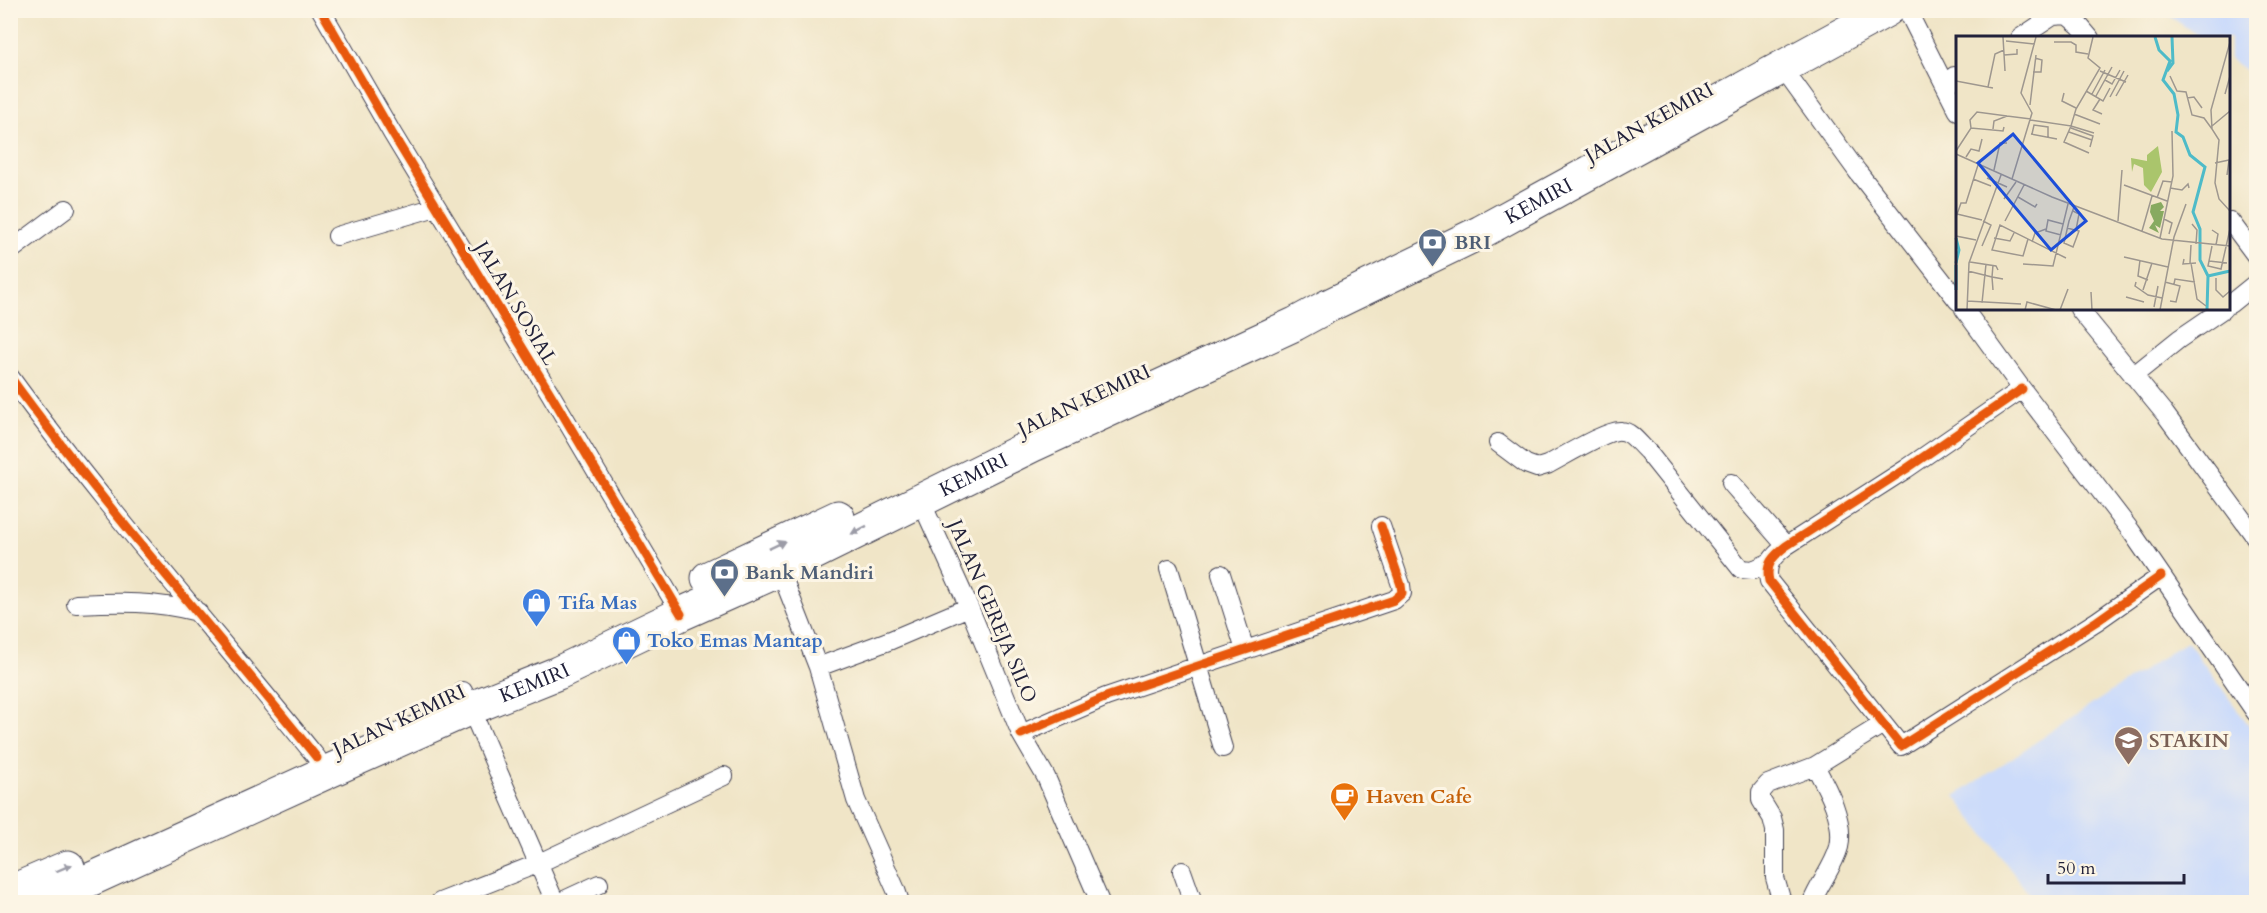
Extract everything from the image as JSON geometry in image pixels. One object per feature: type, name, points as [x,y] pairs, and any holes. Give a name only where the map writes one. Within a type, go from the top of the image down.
[{"type":"highway","name":"JALAN KEMIRI","points":[[676,605],[1294,299],[1420,244],[1625,138],[1847,10]]},
{"type":"highway","name":"KEMIRI","points":[[41,903],[467,699],[558,673],[676,605],[780,570],[1088,419],[1295,324],[1481,232],[1887,10]]},
{"type":"highway","name":"JALAN KEMIRI","points":[[10,891],[317,758],[467,699]]},
{"type":"street","name":"JALAN SOSIAL","points":[[321,10],[436,207],[676,605]]},
{"type":"street","points":[[1907,10],[1953,78],[1956,98]]},
{"type":"street","points":[[2023,36],[2054,16],[2067,15],[2088,36]]},
{"type":"street","points":[[1782,69],[1857,171],[1956,298]]},
{"type":"street","points":[[337,236],[436,207]]},
{"type":"street","points":[[10,251],[66,209]]},
{"type":"street","points":[[2231,224],[2256,256]]},
{"type":"street","points":[[2231,302],[2256,283]]},
{"type":"street","points":[[1965,310],[2131,531],[2256,713]]},
{"type":"street","points":[[2080,310],[2185,442],[2256,538]]},
{"type":"street","points":[[2133,376],[2179,339],[2222,310]]},
{"type":"street","points":[[10,377],[48,428],[317,758]]},
{"type":"street","points":[[1498,443],[1526,465],[1537,468],[1610,432],[1622,430],[1632,436],[1647,451],[1741,569],[1753,570],[1768,563],[1786,546],[1906,470],[2022,389]]},
{"type":"street","points":[[1731,483],[1786,546]]},
{"type":"street","name":"JALAN GEREJA SILO","points":[[921,499],[969,607],[1021,734],[1046,777],[1100,903]]},
{"type":"street","points":[[1021,734],[1106,697],[1394,600],[1402,593],[1401,585],[1381,526]]},
{"type":"street","points":[[1768,563],[1769,581],[1901,746],[2097,621],[2161,576]]},
{"type":"street","points":[[1169,569],[1223,748]]},
{"type":"street","points":[[780,570],[818,667],[856,800],[900,903]]},
{"type":"street","points":[[1221,574],[1245,650]]},
{"type":"street","points":[[76,604],[139,602],[164,604],[198,612]]},
{"type":"street","points":[[818,667],[891,640],[969,607]]},
{"type":"street","points":[[467,699],[555,903]]},
{"type":"street","points":[[1782,903],[1775,878],[1775,830],[1772,818],[1761,800],[1761,792],[1768,784],[1815,766],[1883,724]]},
{"type":"street","points":[[1812,903],[1839,846],[1836,814],[1815,766]]},
{"type":"street","points":[[440,903],[537,864],[724,776]]},
{"type":"street","points":[[1182,871],[1193,903]]},
{"type":"street","points":[[560,903],[599,884]]},
{"type":"shaded area","points":[[2162,11],[2256,11],[2256,78],[2231,60],[2231,36],[2199,36]]},
{"type":"shaded area","name":"STAKIN","points":[[2187,641],[2256,735],[2256,902],[2035,902],[1955,796]]},
{"type":"cycle path","points":[[321,10],[392,133],[681,614]]},
{"type":"cycle path","points":[[10,377],[122,522],[317,758]]},
{"type":"cycle path","points":[[2022,389],[1906,469],[1786,546],[1777,553],[1769,565],[1769,581],[1901,746],[2097,621],[2161,576]]},
{"type":"cycle path","points":[[1021,734],[1106,697],[1394,600],[1402,593],[1401,585],[1381,526]]},
{"type":"place","name":"BRI","points":[[1433,268]]},
{"type":"place","name":"Bank Mandiri","points":[[724,598]]},
{"type":"place","name":"Tifa Mas","points":[[537,628]]},
{"type":"place","name":"Toko Emas Mantap","points":[[626,666]]},
{"type":"place","name":"STAKIN","points":[[2128,766]]},
{"type":"place","name":"Haven Cafe","points":[[1345,822]]}]
